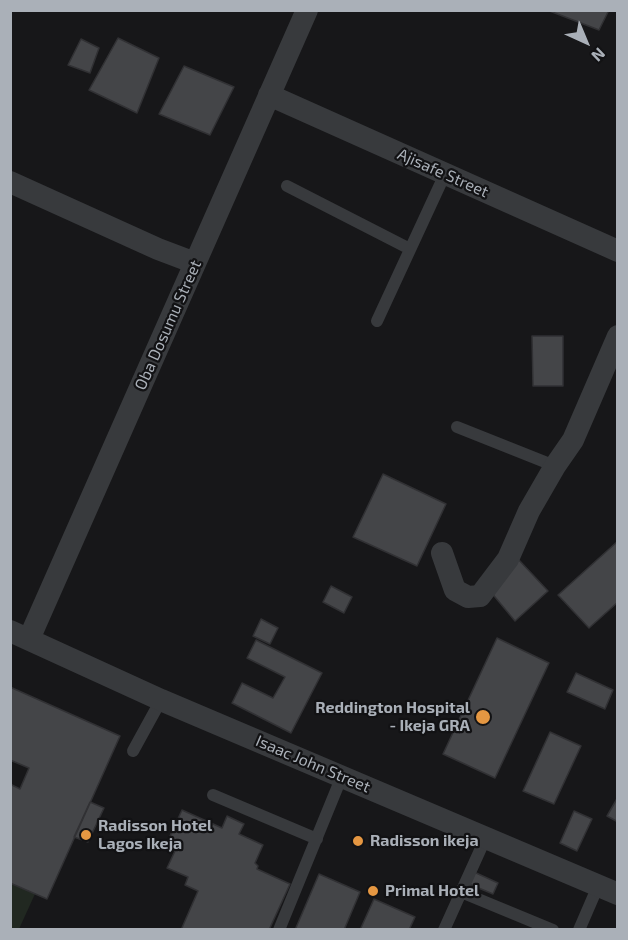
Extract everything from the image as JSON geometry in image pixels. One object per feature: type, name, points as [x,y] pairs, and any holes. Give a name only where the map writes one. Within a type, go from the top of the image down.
[{"type":"street","name":"Oba Dosumu Street","points":[[20,635],[195,263],[307,10]]},
{"type":"street","name":"Ajisafe Street","points":[[269,95],[618,251]]},
{"type":"street","points":[[10,182],[158,249],[195,263]]},
{"type":"street","points":[[442,553],[455,590],[468,597],[480,596],[508,559],[529,511],[573,440],[618,336]]},
{"type":"street","name":"Isaac John Street","points":[[20,635],[161,700],[608,890]]},
{"type":"lane","points":[[377,321],[445,174]]},
{"type":"lane","points":[[288,186],[410,249]]},
{"type":"lane","points":[[457,427],[555,466]]},
{"type":"lane","points":[[133,751],[161,700]]},
{"type":"lane","points":[[279,930],[342,777]]},
{"type":"lane","points":[[213,795],[317,839]]},
{"type":"lane","points":[[444,930],[486,837]]},
{"type":"lane","points":[[579,930],[608,890]]},
{"type":"lane","points":[[461,892],[553,930]]},
{"type":"shaded area","points":[[10,883],[35,894],[19,929],[11,929]]},
{"type":"building","points":[[547,10],[609,10],[599,30]]},
{"type":"building","points":[[118,38],[159,58],[137,113],[89,90]]},
{"type":"building","points":[[81,39],[99,48],[90,73],[68,65]]},
{"type":"building","points":[[184,66],[234,87],[210,135],[159,114]]},
{"type":"building","points":[[532,336],[563,336],[563,386],[533,386]]},
{"type":"building","points":[[383,474],[446,504],[417,566],[353,537]]},
{"type":"building","points":[[618,541],[618,602],[589,628],[558,595]]},
{"type":"building","points":[[518,559],[548,591],[515,621],[490,591]]},
{"type":"building","points":[[331,586],[352,597],[344,613],[323,602]]},
{"type":"building","points":[[261,619],[278,628],[270,644],[253,636]]},
{"type":"building","points":[[497,638],[549,663],[495,778],[443,754]]},
{"type":"building","points":[[256,640],[322,673],[291,733],[232,703],[242,683],[273,698],[285,677],[247,658]]},
{"type":"building","points":[[576,673],[613,690],[605,709],[567,692]]},
{"type":"building","points":[[10,687],[120,736],[47,899],[10,883],[10,784],[20,789],[29,768],[10,760]]},
{"type":"building","points":[[550,732],[581,746],[554,804],[523,791]]},
{"type":"building","points":[[618,797],[618,822],[607,816]]},
{"type":"building","points":[[90,802],[104,808],[88,842],[74,837]]},
{"type":"building","points":[[182,810],[222,828],[227,816],[244,824],[239,834],[263,845],[255,863],[258,866],[257,869],[290,884],[269,930],[181,930],[198,891],[185,885],[188,877],[167,868],[175,851],[165,847]]},
{"type":"building","points":[[574,811],[592,819],[577,851],[560,843]]},
{"type":"building","points":[[474,872],[498,883],[493,894],[469,884]]},
{"type":"building","points":[[319,874],[360,892],[344,930],[295,930]]},
{"type":"building","points":[[374,899],[415,917],[409,930],[360,930]]},
{"type":"place","name":"Reddington Hospital - Ikeja GRA","points":[[483,717]]},
{"type":"place","name":"Radisson Hotel Lagos Ikeja","points":[[86,835]]},
{"type":"place","name":"Radisson ikeja","points":[[358,841]]},
{"type":"place","name":"Primal Hotel","points":[[373,891]]}]
